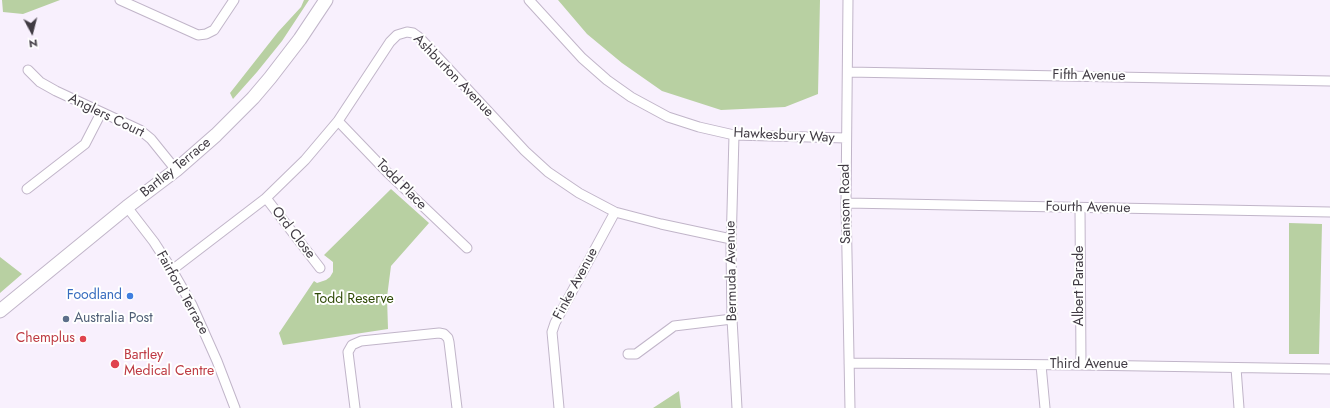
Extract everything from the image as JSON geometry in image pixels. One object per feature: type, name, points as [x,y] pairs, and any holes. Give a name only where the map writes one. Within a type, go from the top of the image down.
[{"type":"street","points":[[120,0],[198,35],[206,34],[214,30],[234,0]]},
{"type":"street","name":"Bartley Terrace","points":[[0,310],[127,207],[176,170],[216,135],[253,98],[300,39],[326,0]]},
{"type":"street","name":"Hawkesbury Way","points":[[529,0],[582,58],[606,80],[631,97],[668,117],[699,127],[734,135],[846,138]]},
{"type":"street","name":"Sansom Road","points":[[848,0],[846,203],[850,408]]},
{"type":"street","name":"Ashburton Avenue","points":[[172,270],[266,198],[305,160],[338,121],[390,42],[397,35],[407,32],[413,33],[420,38],[525,151],[548,172],[579,193],[615,212],[731,240]]},
{"type":"street","name":"Anglers Court","points":[[28,70],[40,82],[101,113],[140,130],[151,139],[176,170]]},
{"type":"street","name":"Fifth Avenue","points":[[848,72],[1330,81]]},
{"type":"street","points":[[27,189],[84,144],[101,113]]},
{"type":"street","name":"Todd Place","points":[[338,121],[387,172],[467,248]]},
{"type":"street","name":"Bermuda Avenue","points":[[734,135],[731,240],[732,319],[737,408]]},
{"type":"street","name":"Ord Close","points":[[266,198],[320,268]]},
{"type":"street","name":"Fourth Avenue","points":[[846,203],[1330,212]]},
{"type":"street","name":"Fairford Terrace","points":[[127,207],[172,270],[192,305],[232,399],[234,408]]},
{"type":"street","name":"Albert Parade","points":[[1080,208],[1081,365]]},
{"type":"street","name":"Finke Avenue","points":[[559,408],[552,332],[555,323],[615,212]]},
{"type":"street","points":[[628,354],[636,354],[674,326],[732,319]]},
{"type":"street","points":[[355,408],[348,352],[352,345],[361,341],[439,333],[444,334],[448,338],[449,342],[457,408]]},
{"type":"street","name":"Third Avenue","points":[[849,363],[1330,369]]},
{"type":"street","points":[[1041,365],[1045,408]]},
{"type":"street","points":[[1236,368],[1239,408]]},
{"type":"green space","points":[[2,0],[60,0],[23,14],[3,12]]},
{"type":"green space","points":[[304,0],[309,0],[282,41],[233,99],[230,93],[278,32],[301,7]]},
{"type":"green space","points":[[558,0],[820,0],[818,94],[785,107],[721,110],[662,91],[622,63],[587,34]]},
{"type":"green space","name":"Todd Reserve","points":[[391,189],[429,223],[391,266],[387,297],[388,329],[283,345],[279,333],[314,281],[317,283],[326,280],[333,272],[333,262],[324,255]]},
{"type":"green space","points":[[1289,223],[1322,224],[1319,354],[1289,354]]},
{"type":"green space","points":[[0,257],[22,274],[0,293]]},
{"type":"green space","points":[[679,391],[681,408],[653,408]]},
{"type":"place","name":"Foodland","points":[[130,296]]},
{"type":"place","name":"Australia Post","points":[[66,319]]},
{"type":"place","name":"Chemplus","points":[[83,339]]},
{"type":"place","name":"Bartley Medical Centre","points":[[115,364]]}]
